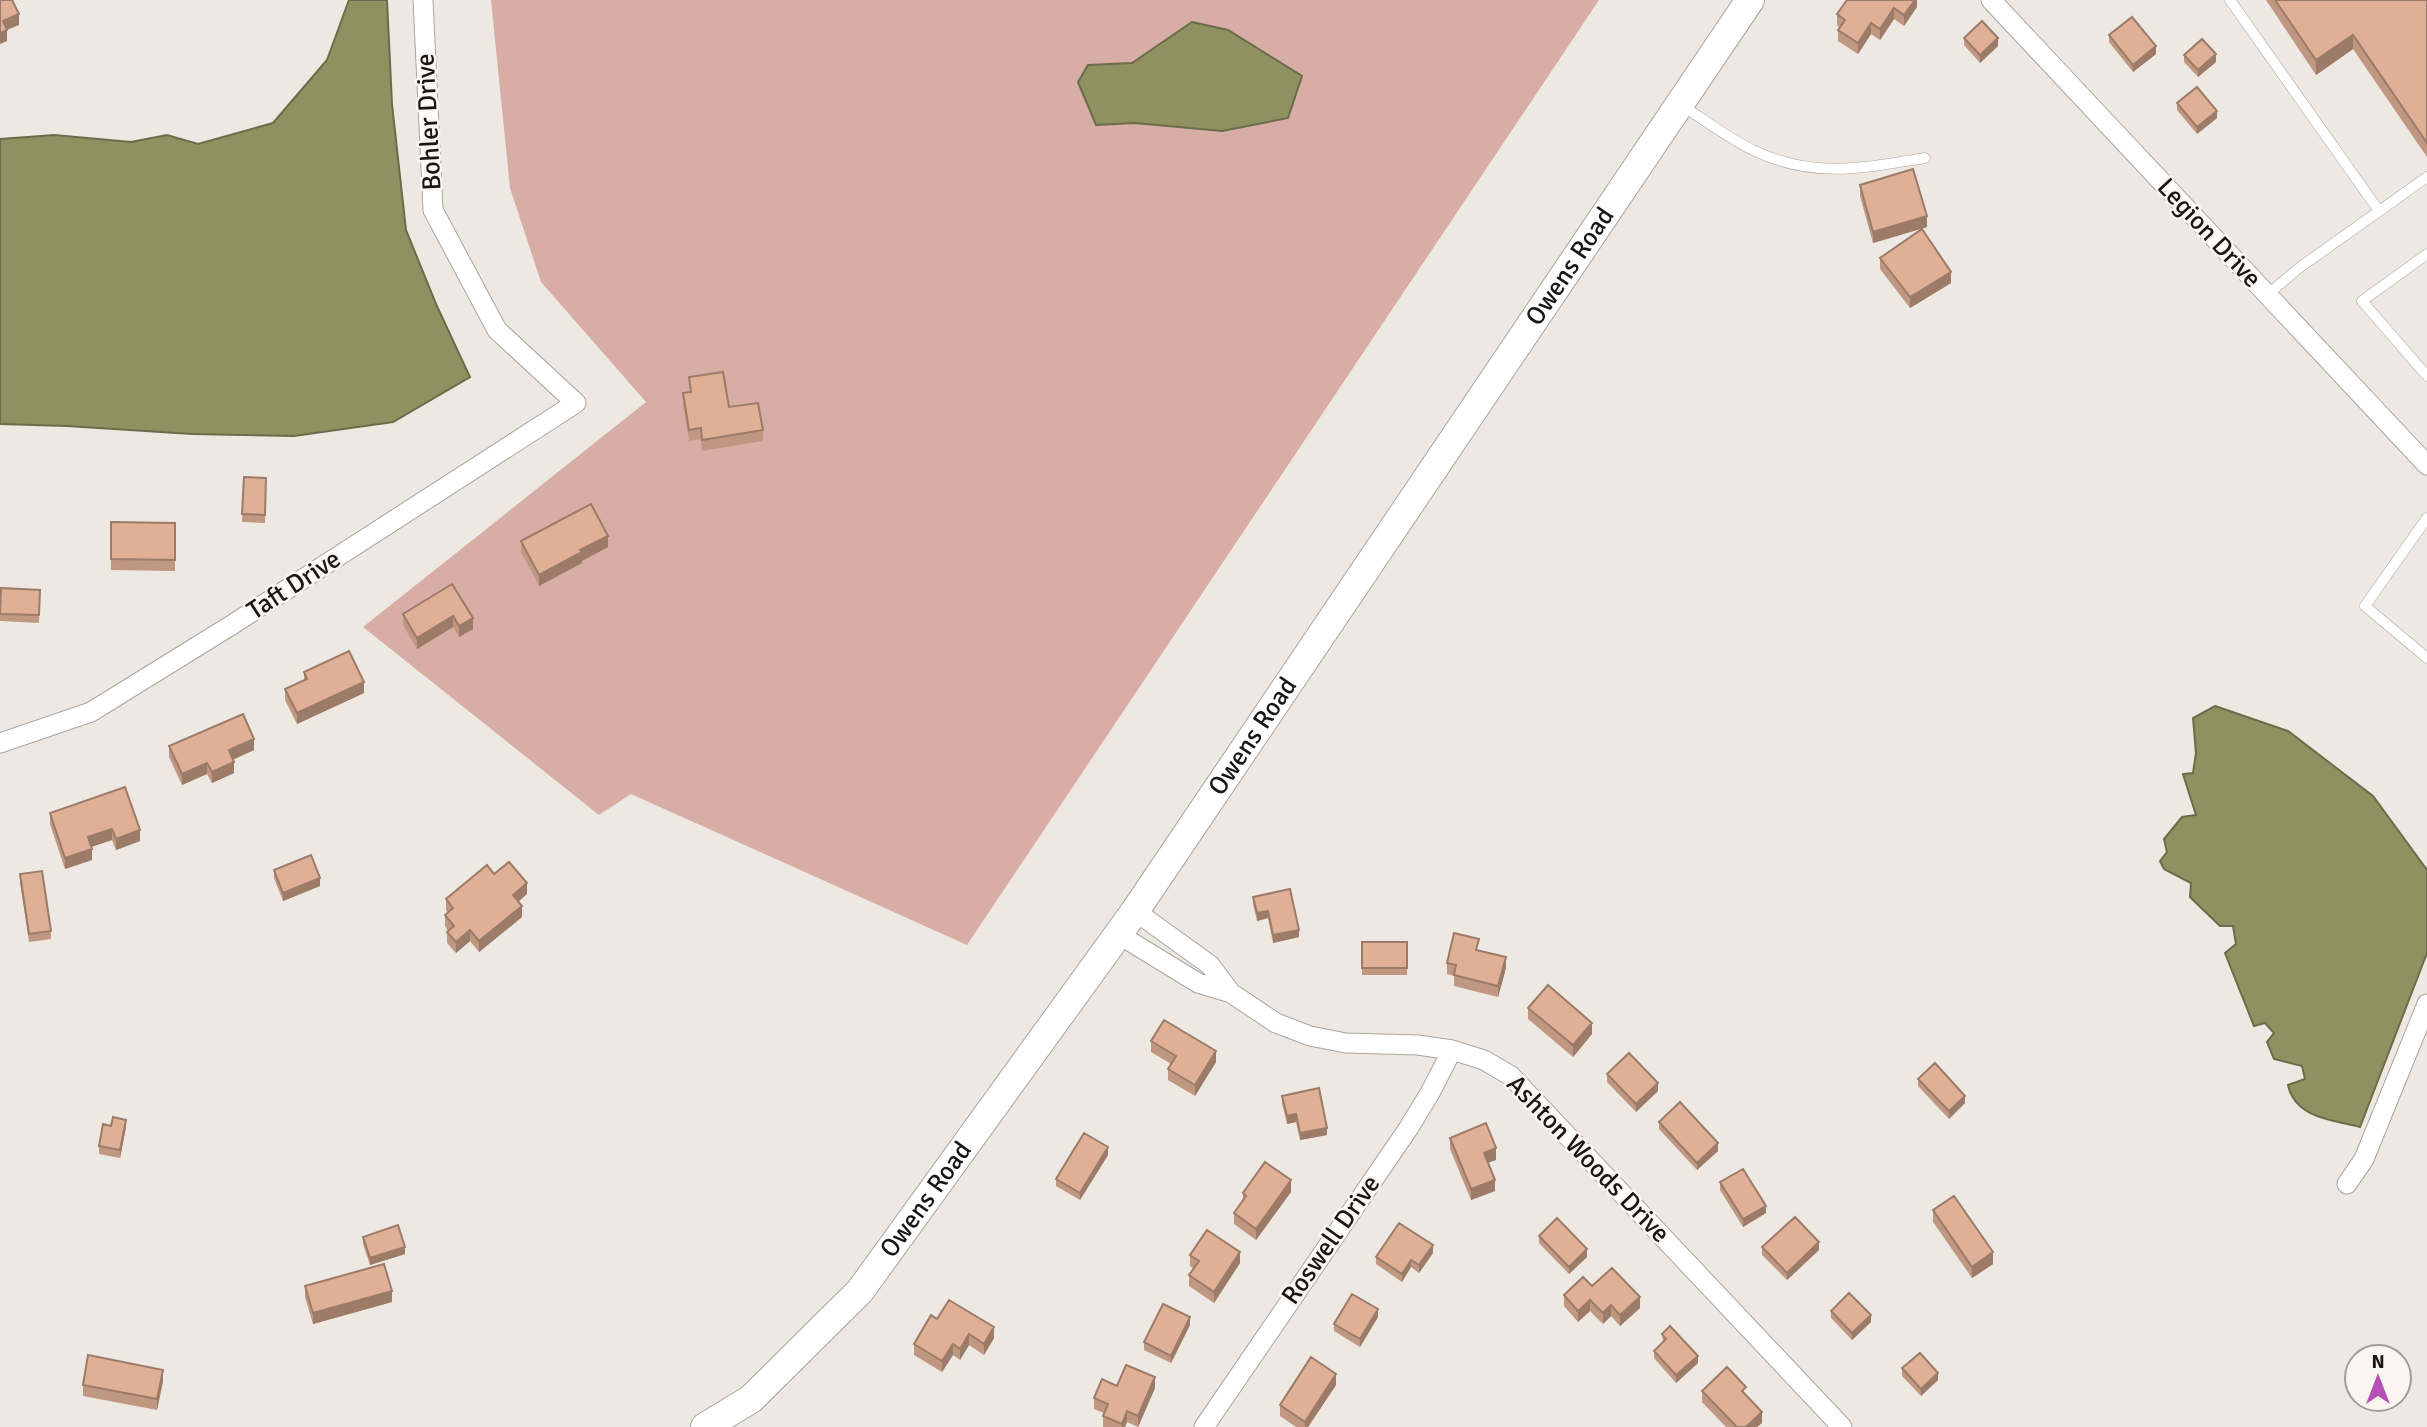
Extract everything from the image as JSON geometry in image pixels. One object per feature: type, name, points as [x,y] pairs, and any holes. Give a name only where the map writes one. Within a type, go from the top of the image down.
[{"type":"street","name":"Bohler Drive","points":[[423,0],[433,209],[497,330],[576,403]]},
{"type":"street","name":"Owens Road","points":[[705,1427],[751,1399],[860,1291],[1135,911],[1750,0]]},
{"type":"street","name":"Legion Drive","points":[[1991,0],[2427,465]]},
{"type":"street","name":"Taft Drive","points":[[0,743],[92,712],[242,619],[576,403]]},
{"type":"street","name":"Ashton Woods Drive","points":[[1135,911],[1210,965],[1231,993]]},
{"type":"street","name":"Ashton Woods Drive","points":[[1118,934],[1198,983],[1231,993],[1276,1023],[1310,1036],[1346,1043],[1418,1045],[1452,1050],[1484,1060],[1511,1076],[1842,1427]]},
{"type":"street","points":[[2347,1184],[2364,1158],[2427,1004]]},
{"type":"street","name":"Roswell Drive","points":[[1204,1427],[1408,1129],[1452,1050]]},
{"type":"lane","points":[[2230,0],[2379,211]]},
{"type":"lane","points":[[1681,104],[1752,150],[1806,169],[1860,169],[1925,158]]},
{"type":"lane","points":[[2267,295],[2298,268],[2427,177]]},
{"type":"lane","points":[[2427,254],[2362,301],[2427,376]]},
{"type":"lane","points":[[2425,524],[2365,606],[2427,658]]},
{"type":"shaded area","points":[[349,0],[387,0],[392,104],[406,230],[470,377],[393,422],[294,436],[192,434],[0,424],[0,139],[54,135],[131,142],[167,135],[198,144],[273,123],[327,60]]},
{"type":"shaded area","points":[[491,0],[1599,0],[967,945],[631,794],[599,815],[363,627],[646,402],[541,282],[510,188]]},
{"type":"shaded area","points":[[1192,22],[1228,30],[1302,76],[1288,118],[1222,131],[1135,123],[1096,125],[1078,82],[1088,65],[1132,63]]},
{"type":"shaded area","points":[[2215,706],[2288,731],[2373,796],[2427,870],[2427,953],[2360,1127],[2316,1116],[2298,1104],[2288,1085],[2305,1079],[2302,1066],[2274,1059],[2267,1042],[2274,1033],[2265,1023],[2254,1026],[2225,953],[2236,944],[2233,926],[2220,926],[2190,897],[2191,883],[2164,869],[2160,861],[2167,852],[2164,839],[2182,817],[2196,815],[2183,774],[2193,773],[2196,753],[2193,718]]},
{"type":"building","points":[[0,0],[12,0],[19,14],[3,21],[7,30],[0,33]]},
{"type":"building","points":[[1847,0],[1915,0],[1904,15],[1894,8],[1880,29],[1871,23],[1858,43],[1838,30],[1845,20],[1837,14]]},
{"type":"building","points":[[2275,0],[2427,0],[2427,143],[2353,35],[2316,60]]},
{"type":"building","points":[[2132,17],[2156,46],[2133,65],[2109,35]]},
{"type":"building","points":[[1982,21],[1998,38],[1980,55],[1964,38]]},
{"type":"building","points":[[2202,39],[2216,54],[2198,70],[2184,55]]},
{"type":"building","points":[[2197,87],[2217,111],[2197,127],[2177,103]]},
{"type":"building","points":[[1913,169],[1927,216],[1873,232],[1860,185]]},
{"type":"building","points":[[1922,229],[1951,272],[1910,297],[1880,258]]},
{"type":"building","points":[[723,372],[729,407],[758,403],[763,430],[702,440],[701,428],[689,430],[683,393],[691,392],[689,377]]},
{"type":"building","points":[[244,477],[266,478],[265,515],[242,514]]},
{"type":"building","points":[[591,504],[608,536],[539,575],[521,541]]},
{"type":"building","points":[[111,522],[175,523],[175,560],[111,559]]},
{"type":"building","points":[[452,584],[473,618],[459,626],[453,616],[417,638],[403,614]]},
{"type":"building","points":[[1,588],[40,590],[39,615],[0,614]]},
{"type":"building","points":[[349,651],[364,682],[297,713],[285,689],[307,679],[304,672]]},
{"type":"building","points":[[243,714],[254,739],[229,750],[234,762],[212,772],[207,763],[182,774],[169,746]]},
{"type":"building","points":[[125,787],[140,830],[116,839],[112,829],[88,837],[92,849],[65,858],[50,813]]},
{"type":"building","points":[[311,855],[320,878],[283,893],[274,870]]},
{"type":"building","points":[[509,862],[527,883],[513,895],[522,906],[479,941],[470,930],[456,942],[447,932],[454,926],[445,915],[453,908],[446,899],[487,865],[494,874]]},
{"type":"building","points":[[42,871],[51,931],[29,934],[20,874]]},
{"type":"building","points":[[1290,889],[1299,930],[1273,935],[1268,911],[1257,913],[1253,897]]},
{"type":"building","points":[[1454,933],[1479,939],[1476,950],[1506,957],[1498,986],[1454,975],[1456,965],[1447,963]]},
{"type":"building","points":[[1362,942],[1407,942],[1407,968],[1362,968]]},
{"type":"building","points":[[1548,985],[1592,1023],[1573,1045],[1528,1008]]},
{"type":"building","points":[[1164,1020],[1216,1051],[1195,1085],[1168,1069],[1176,1056],[1151,1041]]},
{"type":"building","points":[[1629,1053],[1658,1083],[1636,1104],[1607,1074]]},
{"type":"building","points":[[1935,1063],[1965,1096],[1949,1111],[1918,1079]]},
{"type":"building","points":[[1319,1088],[1327,1128],[1300,1133],[1296,1114],[1287,1116],[1282,1096]]},
{"type":"building","points":[[1680,1102],[1718,1143],[1697,1163],[1659,1122]]},
{"type":"building","points":[[113,1117],[126,1120],[120,1150],[99,1146],[103,1124],[111,1126]]},
{"type":"building","points":[[1486,1123],[1496,1148],[1484,1153],[1495,1180],[1471,1189],[1450,1138]]},
{"type":"building","points":[[1084,1133],[1108,1147],[1080,1193],[1056,1179]]},
{"type":"building","points":[[1265,1162],[1291,1180],[1256,1229],[1234,1213],[1246,1196],[1243,1193]]},
{"type":"building","points":[[1743,1169],[1766,1206],[1743,1219],[1720,1182]]},
{"type":"building","points":[[1954,1196],[1993,1252],[1972,1267],[1933,1210]]},
{"type":"building","points":[[1795,1217],[1819,1242],[1787,1273],[1762,1247]]},
{"type":"building","points":[[1557,1218],[1587,1249],[1569,1267],[1539,1236]]},
{"type":"building","points":[[1399,1223],[1433,1245],[1419,1265],[1411,1260],[1402,1274],[1376,1257]]},
{"type":"building","points":[[398,1225],[405,1247],[370,1258],[363,1237]]},
{"type":"building","points":[[1207,1230],[1240,1252],[1214,1292],[1189,1275],[1199,1261],[1190,1255]]},
{"type":"building","points":[[384,1264],[392,1291],[313,1313],[305,1286]]},
{"type":"building","points":[[1612,1268],[1640,1297],[1620,1315],[1611,1305],[1603,1313],[1590,1300],[1578,1311],[1564,1295],[1583,1277],[1592,1286]]},
{"type":"building","points":[[1849,1293],[1871,1315],[1852,1333],[1831,1311]]},
{"type":"building","points":[[1352,1294],[1378,1309],[1360,1339],[1334,1324]]},
{"type":"building","points":[[949,1300],[994,1327],[984,1344],[969,1334],[960,1349],[953,1344],[942,1361],[914,1344],[931,1315],[937,1319]]},
{"type":"building","points":[[1163,1304],[1190,1317],[1171,1356],[1144,1342]]},
{"type":"building","points":[[1670,1326],[1698,1356],[1676,1375],[1654,1351],[1666,1339],[1662,1334]]},
{"type":"building","points":[[1920,1353],[1938,1373],[1921,1389],[1902,1368]]},
{"type":"building","points":[[88,1355],[163,1370],[157,1399],[83,1385]]},
{"type":"building","points":[[1311,1357],[1336,1374],[1305,1422],[1280,1405]]},
{"type":"building","points":[[1126,1365],[1155,1377],[1138,1416],[1127,1411],[1122,1424],[1103,1416],[1108,1404],[1094,1398],[1102,1379],[1117,1386]]},
{"type":"building","points":[[1727,1367],[1746,1387],[1742,1391],[1762,1412],[1746,1427],[1737,1427],[1702,1391]]}]
